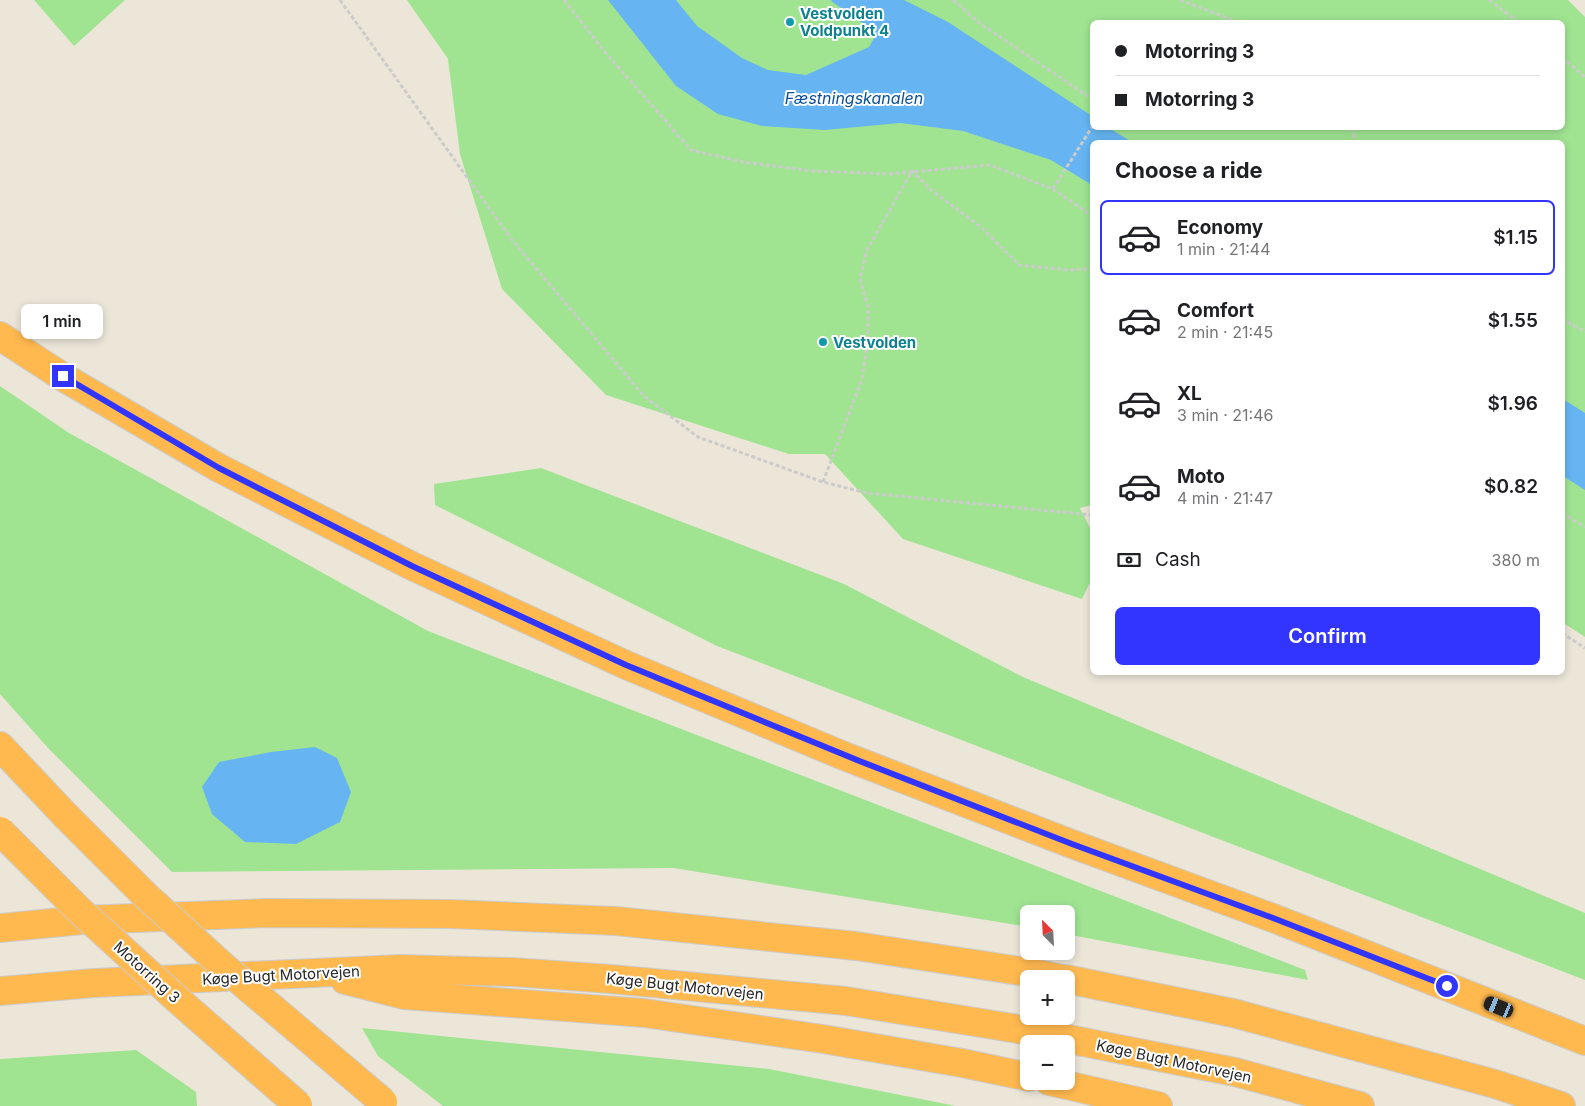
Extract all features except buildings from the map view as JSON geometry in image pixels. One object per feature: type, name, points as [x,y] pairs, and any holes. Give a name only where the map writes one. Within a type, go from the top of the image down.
[{"type":"highway","points":[[0,336],[63,376],[219,468],[412,566],[626,665],[844,756],[1072,844],[1273,918],[1585,1041]]},
{"type":"highway","points":[[0,746],[65,815],[144,894],[225,968],[386,1104]]},
{"type":"highway","name":"Motorring 3","points":[[0,831],[107,935],[299,1106]]},
{"type":"highway","points":[[0,928],[82,920],[269,913],[450,914],[616,921],[856,946],[1020,971]]},
{"type":"highway","name":"Køge Bugt Motorvejen","points":[[0,991],[94,983],[400,969],[512,972],[611,979],[846,1001],[1018,1029],[1235,1072],[1360,1106]]},
{"type":"highway","points":[[319,973],[404,995],[644,1014],[832,1041],[962,1063],[1020,1075]]},
{"type":"highway","points":[[1075,981],[1233,1013],[1495,1084],[1561,1106]]},
{"type":"highway","points":[[1075,1087],[1158,1106]]},
{"type":"path","points":[[340,0],[512,240],[644,396],[698,437],[823,482],[867,494],[1090,515]]},
{"type":"path","points":[[564,0],[606,52],[691,150],[743,162],[813,171],[889,174],[990,165],[1054,189],[1090,215]]},
{"type":"path","points":[[953,0],[981,24],[1090,98]]},
{"type":"path","points":[[1180,0],[1233,20]]},
{"type":"path","points":[[1489,0],[1515,20]]},
{"type":"path","points":[[1565,60],[1585,77]]},
{"type":"path","points":[[1054,189],[1090,130]]},
{"type":"path","points":[[823,482],[862,379],[868,340],[868,307],[860,278],[867,250],[912,171]]},
{"type":"path","points":[[912,171],[930,188],[982,228],[1019,265],[1066,270],[1090,269]]},
{"type":"path","points":[[1565,321],[1585,332]]},
{"type":"path","points":[[1565,515],[1585,528]]},
{"type":"path","points":[[1565,635],[1585,648]]},
{"type":"green space","points":[[34,0],[125,0],[74,46]]},
{"type":"green space","name":"Vestvolden","points":[[407,0],[1568,0],[1585,17],[1585,637],[1565,624],[1565,140],[1090,140],[1090,506],[1080,508],[1090,528],[1090,582],[1082,599],[903,539],[825,454],[789,454],[606,395],[502,289],[460,154],[448,59]]},
{"type":"green space","points":[[0,386],[69,433],[428,631],[1305,970],[1308,980],[1075,936],[1075,905],[1020,905],[1020,926],[674,868],[172,872],[48,748],[0,694]]},
{"type":"green space","points":[[541,468],[844,584],[1023,677],[1585,913],[1585,980],[717,646],[435,505],[434,484]]},
{"type":"green space","points":[[362,1028],[769,1069],[956,1106],[443,1106],[378,1056]]},
{"type":"green space","points":[[136,1050],[196,1092],[197,1106],[0,1106],[0,1059]]},
{"type":"water","name":"Fæstningskanalen","points":[[608,0],[676,0],[697,26],[742,58],[768,70],[806,75],[869,47],[877,33],[832,0],[904,0],[948,22],[1090,115],[1090,130],[1112,130],[1129,140],[1090,140],[1090,184],[1051,160],[963,131],[900,123],[825,130],[762,126],[718,114],[676,86]]},
{"type":"water","points":[[1565,400],[1585,413],[1585,490],[1565,477]]},
{"type":"water","points":[[315,747],[337,758],[351,792],[340,822],[296,844],[245,842],[212,814],[202,787],[219,762],[271,752]]},
{"type":"place","name":"Vestvolden Voldpunkt 4","points":[[790,22]]},
{"type":"place","name":"Vestvolden","points":[[823,342]]},
{"type":"route","points":[[63,376],[219,468],[412,566],[626,665],[862,762],[1447,986]]}]
